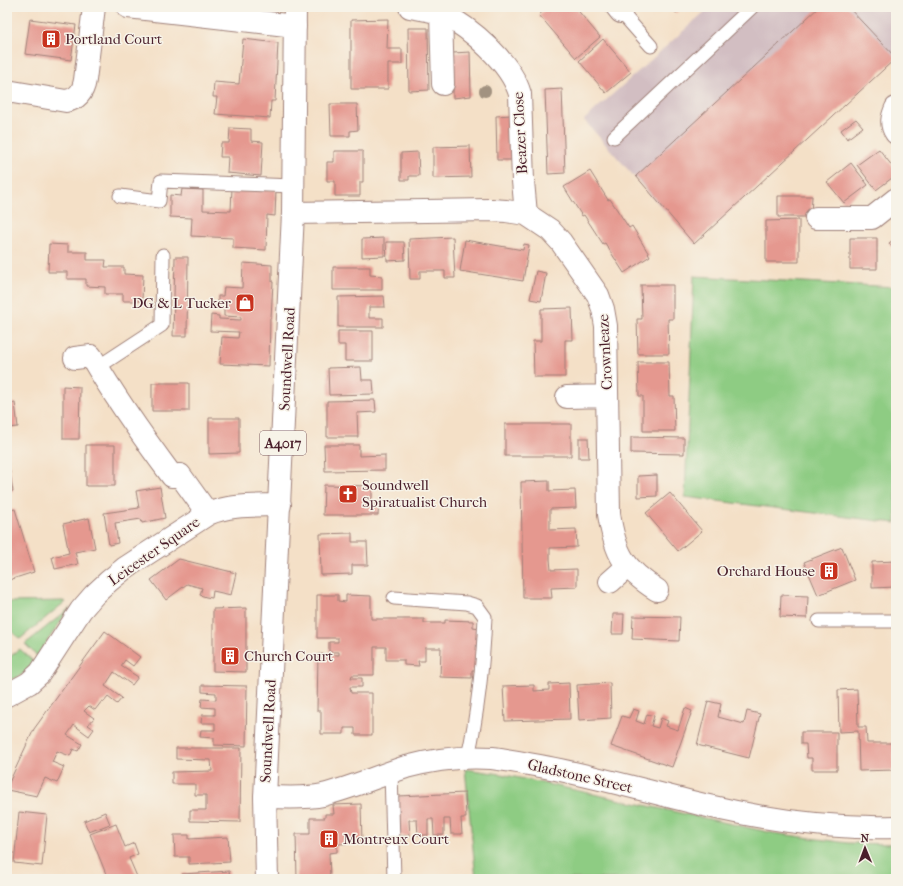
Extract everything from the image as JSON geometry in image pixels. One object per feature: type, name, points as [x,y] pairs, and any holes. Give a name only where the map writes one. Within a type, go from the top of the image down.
[{"type":"street","points":[[7,91],[66,101],[74,99],[80,95],[84,87],[94,7]]},
{"type":"street","points":[[128,7],[295,16]]},
{"type":"street","name":"Beazer Close","points":[[410,7],[441,14],[461,25],[499,57],[517,84],[520,94],[523,181],[526,214]]},
{"type":"street","points":[[441,14],[443,84]]},
{"type":"street","name":"Soundwell Road","points":[[267,879],[265,798],[293,214],[295,16]]},
{"type":"street","points":[[896,108],[891,118],[894,131],[896,133]]},
{"type":"street","points":[[816,218],[872,218],[896,199]]},
{"type":"street","name":"Crownleaze","points":[[293,214],[506,210],[526,214],[550,230],[561,242],[598,295],[603,309],[606,326],[609,514],[612,532],[617,547],[633,573],[658,590]]},
{"type":"street","name":"Leicester Square","points":[[75,358],[91,356],[127,415],[153,451],[172,476],[180,475],[208,514]]},
{"type":"street","points":[[566,396],[607,396]]},
{"type":"street","name":"Leicester Square","points":[[7,695],[30,682],[40,673],[81,610],[94,595],[125,568],[208,514],[229,508],[280,505]]},
{"type":"street","points":[[610,582],[628,566]]},
{"type":"street","name":"Gladstone Street","points":[[265,798],[322,795],[390,772],[440,759],[468,757],[494,758],[553,768],[704,805],[773,819],[849,827],[896,827]]},
{"type":"lane","points":[[614,137],[752,7]]},
{"type":"lane","points":[[619,9],[651,46]]},
{"type":"lane","points":[[120,196],[159,201],[161,181],[293,186]]},
{"type":"lane","points":[[98,367],[162,325],[163,255]]},
{"type":"lane","points":[[394,598],[467,603],[477,606],[486,617],[476,720],[468,757]]},
{"type":"lane","points":[[819,621],[896,621]]},
{"type":"lane","points":[[390,772],[394,879]]},
{"type":"shaded area","points":[[710,7],[892,7],[896,10],[896,57],[694,244],[584,120]]},
{"type":"green space","points":[[694,276],[896,287],[896,523],[685,497]]},
{"type":"green space","points":[[7,602],[65,602],[20,639],[7,627]]},
{"type":"green space","points":[[70,608],[37,656],[25,644]]},
{"type":"green space","points":[[20,649],[34,662],[29,669],[19,677],[7,679],[7,659]]},
{"type":"green space","points":[[465,769],[501,774],[773,833],[848,843],[896,844],[896,879],[476,879]]},
{"type":"building","points":[[548,7],[575,7],[600,37],[576,58],[539,15]]},
{"type":"building","points":[[671,7],[683,7],[676,13]]},
{"type":"building","points":[[819,7],[848,7],[896,58],[694,244],[636,176]]},
{"type":"building","name":"Portland Court","points":[[30,19],[76,25],[71,60],[25,54]]},
{"type":"building","points":[[388,19],[387,49],[402,49],[402,64],[388,64],[388,89],[351,89],[351,20]]},
{"type":"building","points":[[408,28],[428,28],[429,90],[409,91]]},
{"type":"building","points":[[243,39],[278,43],[275,101],[271,101],[270,118],[215,114],[217,97],[213,97],[214,82],[239,84]]},
{"type":"building","points":[[603,39],[631,72],[606,93],[579,61]]},
{"type":"building","points":[[470,52],[471,96],[453,98],[453,53]]},
{"type":"building","points":[[562,89],[565,173],[548,174],[545,90]]},
{"type":"building","points":[[330,104],[357,104],[358,130],[350,131],[350,136],[331,136]]},
{"type":"building","points":[[511,115],[512,160],[497,160],[496,116]]},
{"type":"building","points":[[856,119],[863,127],[847,139],[841,130]]},
{"type":"building","points":[[230,128],[251,129],[251,141],[263,142],[261,176],[227,173],[228,157],[220,157],[221,143],[229,143]]},
{"type":"building","points":[[470,146],[471,177],[433,178],[433,147]]},
{"type":"building","points":[[879,149],[896,171],[896,175],[876,190],[857,165]]},
{"type":"building","points":[[334,151],[363,151],[363,182],[360,182],[360,196],[335,196],[335,181],[327,181],[327,162],[334,162]]},
{"type":"building","points":[[418,152],[419,176],[409,176],[409,180],[401,180],[401,153]]},
{"type":"building","points":[[851,163],[868,185],[844,203],[827,182]]},
{"type":"building","points":[[590,171],[608,200],[610,199],[629,228],[632,226],[650,256],[624,273],[605,243],[603,244],[584,215],[582,216],[564,187]]},
{"type":"building","points":[[232,187],[276,190],[275,216],[267,215],[266,250],[233,248],[233,238],[191,236],[192,218],[170,217],[170,195],[181,196],[182,189],[203,190],[203,210],[231,211]]},
{"type":"building","points":[[778,196],[812,196],[811,217],[778,217]]},
{"type":"building","points":[[799,220],[799,262],[766,262],[766,221]]},
{"type":"building","points":[[453,237],[455,278],[445,278],[445,271],[420,271],[420,279],[410,279],[409,239]]},
{"type":"building","points":[[384,238],[384,256],[362,257],[362,239]]},
{"type":"building","points":[[850,238],[877,238],[877,269],[850,269]]},
{"type":"building","points":[[896,238],[896,252],[889,243]]},
{"type":"building","points":[[465,240],[523,250],[524,244],[529,245],[523,281],[460,271]]},
{"type":"building","points":[[386,242],[404,242],[405,260],[387,261]]},
{"type":"building","points":[[49,244],[68,245],[68,252],[87,252],[87,260],[106,260],[105,267],[124,267],[124,274],[143,275],[142,301],[123,301],[123,294],[105,294],[105,287],[86,286],[86,279],[67,279],[67,272],[48,272]]},
{"type":"building","points":[[175,257],[188,257],[187,336],[173,336]]},
{"type":"building","points":[[243,263],[272,265],[273,282],[270,318],[269,366],[220,364],[222,337],[238,338],[239,332],[210,331],[211,315],[219,316],[219,319],[241,320],[241,317],[224,316],[224,308],[218,308],[218,296],[223,296],[224,287],[242,288]]},
{"type":"building","points":[[333,267],[370,267],[370,275],[382,276],[382,290],[333,290]]},
{"type":"building","points":[[536,271],[546,273],[541,301],[530,299]]},
{"type":"building","points":[[641,285],[673,285],[673,319],[668,319],[669,354],[638,354],[637,319],[642,319]]},
{"type":"building","points":[[384,296],[385,307],[369,307],[369,318],[383,318],[383,327],[338,327],[338,297]]},
{"type":"building","points":[[572,308],[573,340],[565,340],[565,377],[534,377],[533,341],[541,341],[541,309]]},
{"type":"building","points":[[338,331],[373,331],[373,361],[345,361],[345,345],[338,345]]},
{"type":"building","points":[[638,362],[669,362],[670,396],[674,396],[675,431],[643,431],[643,396],[639,396]]},
{"type":"building","points":[[361,367],[362,380],[373,380],[374,394],[329,395],[328,368]]},
{"type":"building","points":[[152,383],[189,383],[189,411],[152,411]]},
{"type":"building","points":[[63,386],[80,387],[79,439],[63,439]]},
{"type":"building","points":[[375,400],[376,412],[357,413],[358,437],[327,437],[327,401]]},
{"type":"building","points":[[15,403],[18,427],[7,428],[7,404]]},
{"type":"building","points":[[209,418],[239,418],[239,453],[209,454]]},
{"type":"building","points":[[505,424],[571,424],[571,456],[505,456]]},
{"type":"building","points":[[631,437],[684,438],[684,454],[631,453]]},
{"type":"building","points":[[579,438],[588,438],[589,458],[579,458]]},
{"type":"building","points":[[86,445],[115,445],[115,486],[86,486]]},
{"type":"building","points":[[324,445],[359,445],[359,456],[385,455],[385,470],[325,471]]},
{"type":"building","points":[[7,455],[13,491],[7,492]]},
{"type":"building","points":[[657,475],[657,496],[638,497],[638,476]]},
{"type":"building","points":[[549,481],[549,491],[575,490],[576,508],[550,509],[550,530],[576,529],[577,547],[550,548],[550,559],[551,570],[577,569],[577,587],[551,588],[552,598],[523,598],[521,482]]},
{"type":"building","name":"Soundwell Spiratualist Church","points":[[324,485],[372,486],[372,502],[379,503],[378,515],[323,515]]},
{"type":"building","points":[[160,487],[165,518],[142,523],[141,519],[115,523],[118,543],[109,545],[104,513],[139,508],[136,491]]},
{"type":"building","points":[[670,493],[702,531],[678,551],[646,513]]},
{"type":"building","points":[[15,509],[34,572],[9,580],[7,575],[7,511]]},
{"type":"building","points":[[89,518],[95,548],[75,552],[78,564],[55,569],[52,557],[69,553],[63,524]]},
{"type":"building","points":[[352,533],[352,542],[367,542],[368,565],[352,565],[352,574],[321,575],[320,534]]},
{"type":"building","name":"Orchard House","points":[[842,547],[855,580],[818,595],[804,562]]},
{"type":"building","points":[[179,559],[236,573],[231,595],[213,591],[212,598],[206,597],[200,595],[202,588],[187,584],[166,600],[151,580]]},
{"type":"building","points":[[896,561],[896,587],[872,588],[872,562]]},
{"type":"building","points":[[317,595],[338,595],[338,601],[346,602],[346,595],[371,596],[371,619],[424,619],[424,623],[445,623],[445,620],[473,621],[473,627],[479,628],[478,670],[472,670],[472,678],[440,677],[441,648],[425,648],[425,661],[418,661],[419,666],[404,665],[404,660],[386,660],[386,647],[374,647],[374,675],[352,675],[351,678],[362,678],[362,687],[350,687],[351,693],[372,693],[372,735],[355,735],[355,728],[344,728],[344,734],[321,734],[321,711],[317,711],[318,654],[339,655],[339,652],[329,652],[329,642],[338,642],[338,638],[317,638]]},
{"type":"building","points":[[781,595],[808,596],[807,618],[780,617]]},
{"type":"building","name":"Church Court","points":[[246,608],[246,672],[213,671],[213,609]]},
{"type":"building","points":[[613,614],[624,614],[623,634],[612,634]]},
{"type":"building","points":[[633,616],[680,617],[679,641],[632,639]]},
{"type":"building","points":[[105,631],[140,657],[133,666],[125,660],[121,666],[138,677],[132,685],[114,672],[105,686],[122,698],[117,704],[108,697],[104,702],[102,701],[95,710],[89,706],[84,711],[94,718],[88,725],[94,729],[89,736],[74,725],[67,735],[82,744],[78,751],[73,749],[70,756],[57,751],[52,762],[64,767],[57,783],[45,778],[37,796],[7,790],[7,787],[34,729]]},
{"type":"building","points":[[569,683],[570,719],[505,721],[503,686],[534,685],[534,691],[549,690],[549,684]]},
{"type":"building","points":[[610,683],[611,718],[579,720],[577,685]]},
{"type":"building","points":[[202,685],[247,686],[246,746],[214,745],[214,738],[200,737],[201,730],[215,730],[215,723],[201,723],[202,715],[215,715],[215,708],[201,707],[202,699],[216,700],[216,693],[202,692]]},
{"type":"building","points":[[857,689],[858,727],[866,727],[867,743],[894,743],[894,770],[859,771],[858,731],[839,732],[838,690]]},
{"type":"building","points":[[708,701],[721,704],[718,717],[744,724],[747,711],[760,714],[749,758],[697,745]]},
{"type":"building","points":[[685,708],[692,711],[672,767],[611,746],[622,716],[629,718],[633,709],[639,711],[636,721],[644,724],[647,714],[654,716],[651,726],[658,728],[661,718],[668,721],[666,726],[678,730]]},
{"type":"building","points":[[801,732],[837,732],[837,770],[812,770],[812,758],[807,758],[806,744],[801,744]]},
{"type":"building","points":[[176,748],[241,748],[240,822],[190,821],[190,810],[206,810],[206,795],[195,795],[195,784],[172,784],[172,772],[212,771],[211,760],[176,759]]},
{"type":"building","points":[[465,793],[466,818],[461,818],[462,834],[451,834],[450,819],[444,819],[444,835],[434,835],[433,819],[428,819],[428,835],[418,835],[417,820],[409,820],[410,836],[399,836],[398,796]]},
{"type":"building","name":"Montreux Court","points":[[361,804],[362,843],[337,844],[337,852],[329,853],[330,879],[297,879],[296,834],[310,834],[310,818],[325,818],[325,814],[334,814],[333,805]]},
{"type":"building","points":[[19,812],[47,815],[42,866],[14,863]]},
{"type":"building","points":[[105,812],[110,824],[89,832],[84,821]]},
{"type":"building","points":[[116,824],[125,847],[134,843],[138,854],[129,858],[138,879],[108,879],[90,834]]},
{"type":"building","points":[[174,835],[189,835],[189,839],[228,837],[230,862],[189,864],[189,857],[175,857]]},
{"type":"building","points":[[229,871],[230,879],[182,879],[182,874]]},
{"type":"place","name":"Portland Court","points":[[51,39]]},
{"type":"place","name":"DG & L Tucker","points":[[245,303]]},
{"type":"place","name":"Soundwell Spiratualist Church","points":[[348,494]]},
{"type":"place","name":"Orchard House","points":[[829,571]]},
{"type":"place","name":"Church Court","points":[[230,656]]},
{"type":"place","name":"Montreux Court","points":[[329,839]]}]
